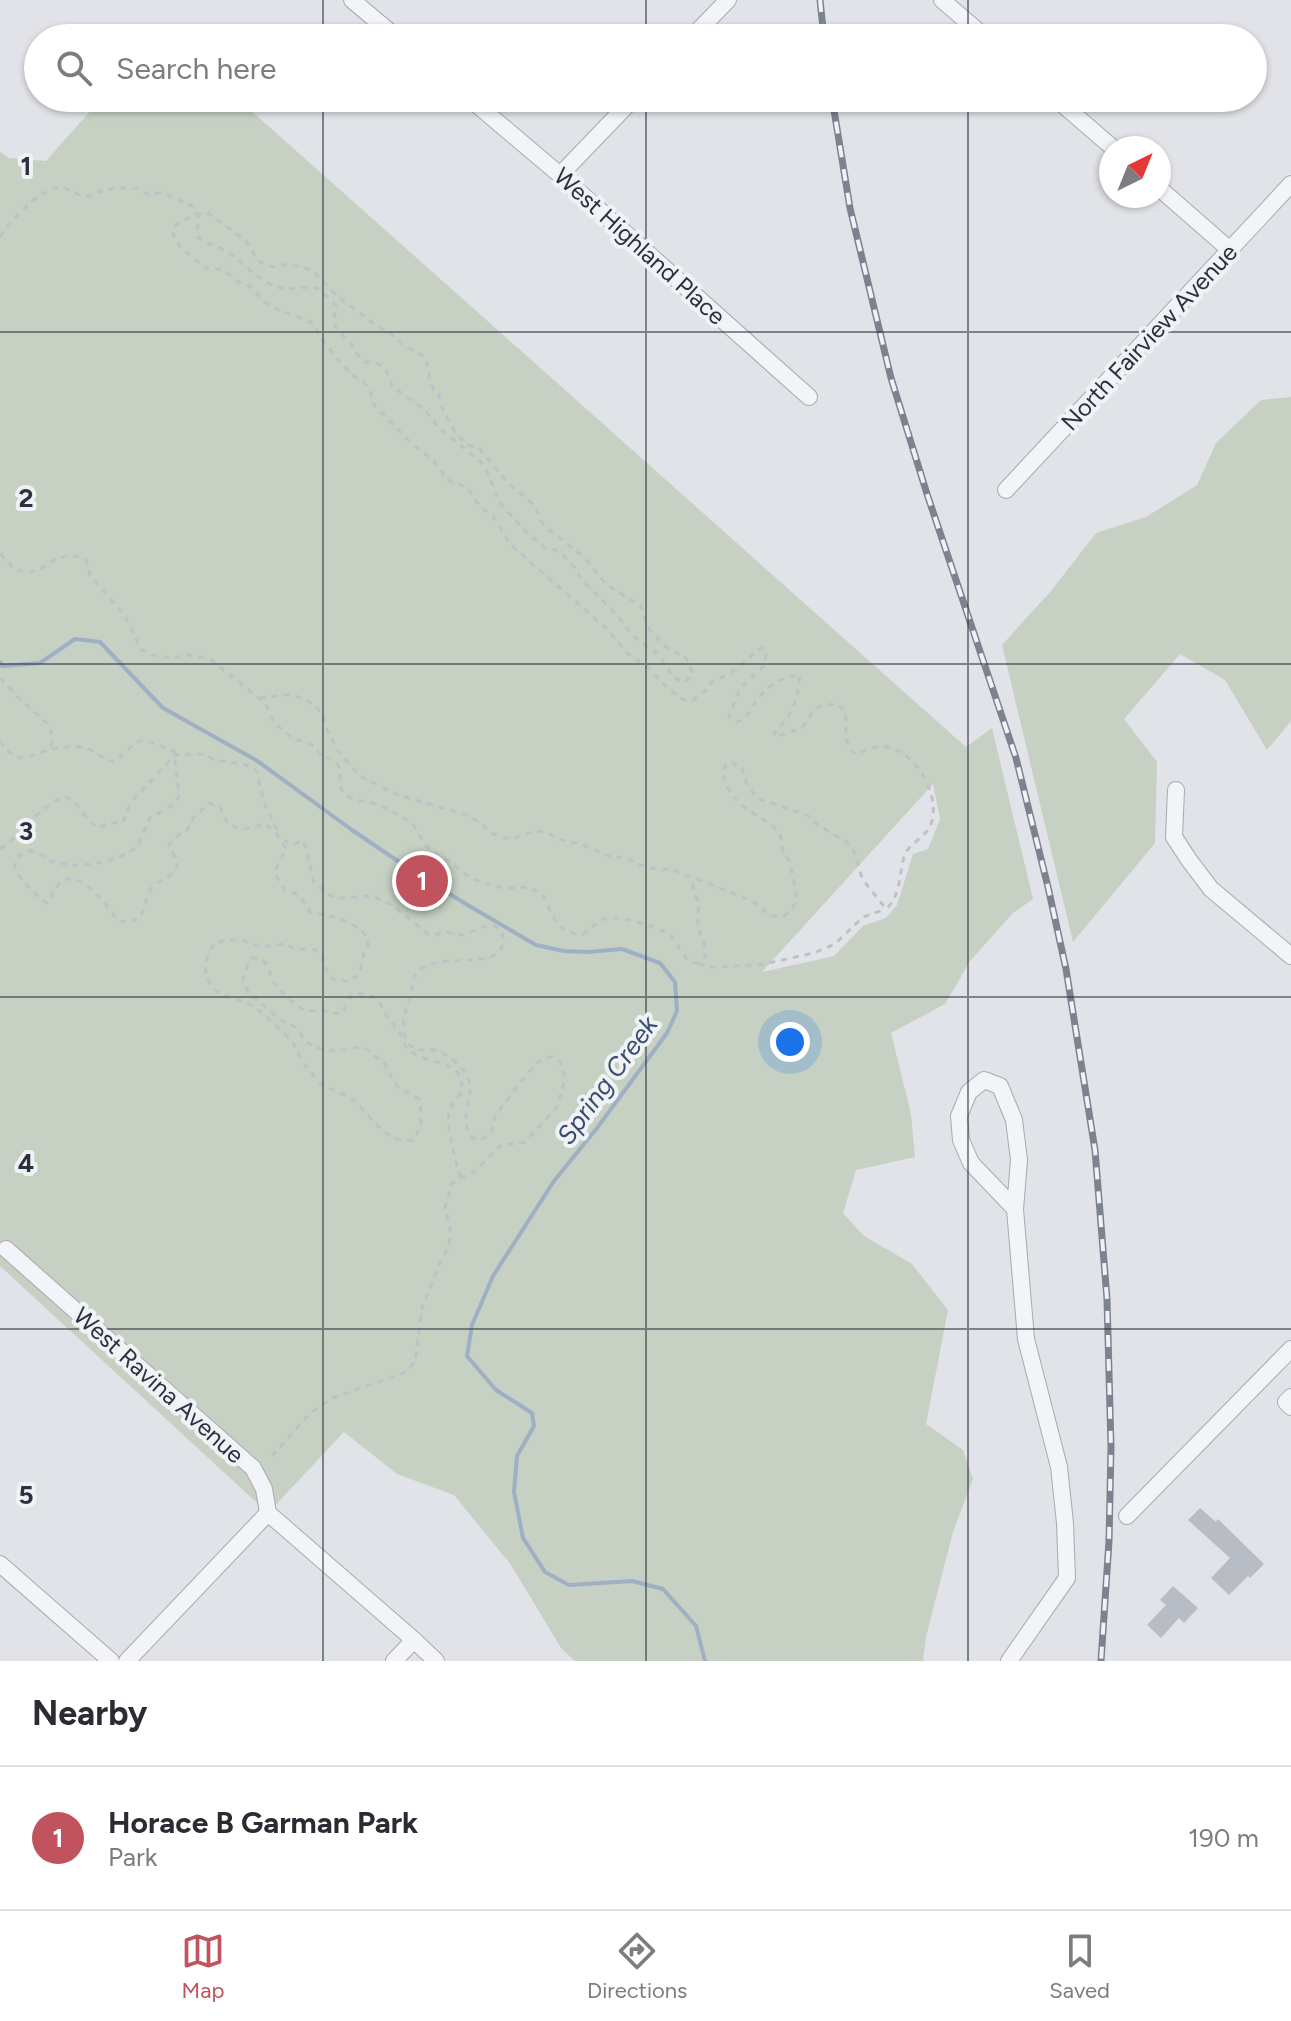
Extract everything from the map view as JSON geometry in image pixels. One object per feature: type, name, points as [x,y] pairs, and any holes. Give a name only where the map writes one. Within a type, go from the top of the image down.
[{"type":"street","points":[[352,0],[380,24]]},
{"type":"street","points":[[705,24],[728,0]]},
{"type":"street","points":[[942,0],[970,24]]},
{"type":"street","name":"West Highland Place","points":[[486,112],[809,397]]},
{"type":"street","points":[[560,175],[621,112]]},
{"type":"street","points":[[1071,112],[1099,136]]},
{"type":"street","name":"North Fairview Avenue","points":[[1006,490],[1291,184]]},
{"type":"street","points":[[1171,198],[1230,250]]},
{"type":"street","points":[[1176,790],[1174,837],[1189,860],[1211,889],[1291,956]]},
{"type":"street","points":[[1009,1661],[1067,1578],[1065,1523],[1059,1467],[1026,1339],[1015,1209],[1019,1160],[1014,1120],[1000,1086],[984,1080],[969,1092],[959,1116],[961,1140],[971,1163],[1015,1209]]},
{"type":"street","name":"West Ravina Avenue","points":[[6,1249],[253,1468],[264,1489],[268,1513]]},
{"type":"street","points":[[1127,1516],[1291,1349]]},
{"type":"street","points":[[1291,1397],[1286,1402],[1291,1407]]},
{"type":"street","points":[[127,1661],[268,1513],[436,1661]]},
{"type":"street","points":[[0,1564],[111,1661]]},
{"type":"street","points":[[394,1661],[414,1640]]},
{"type":"path","points":[[0,237],[26,207],[61,186],[90,196],[106,189],[139,189],[147,194],[162,193],[193,206],[198,215],[197,236],[200,240],[221,248],[269,283],[280,288],[318,289],[334,302],[336,328],[357,354],[366,362],[385,368],[393,387],[425,410],[438,427],[480,461],[500,503],[536,543],[562,554],[632,635],[658,654],[674,678],[685,682],[690,680],[693,675],[689,663],[684,656],[669,650],[652,633],[641,606],[606,584],[584,557],[547,528],[535,506],[504,478],[479,448],[468,445],[456,434],[442,408],[439,395],[433,389],[424,356],[404,346],[337,296],[312,270],[288,264],[265,265],[258,261],[246,241],[207,212],[198,215],[180,221],[173,228],[181,248],[207,269],[219,269],[249,286],[277,310],[309,319],[338,360],[352,375],[364,382],[374,405],[410,442],[434,461],[451,482],[467,487],[480,507],[499,525],[510,544],[680,698],[693,700],[712,682],[735,670],[763,648],[765,665],[738,693],[729,715],[732,720],[737,722],[744,719],[760,696],[789,675],[800,676],[793,711],[776,731],[775,737],[802,728],[817,707],[836,704],[845,710],[847,746],[851,751],[855,754],[879,747],[891,749],[921,770],[927,779],[933,816],[926,833],[905,853],[896,895],[890,906],[863,917],[835,944],[814,953],[759,965],[712,967],[695,963],[683,954],[671,936],[639,922],[610,918],[601,920],[583,934],[569,933],[552,917],[541,893],[518,886],[499,887],[469,876],[428,848],[410,822],[381,805],[353,799],[342,792],[337,763],[321,756],[314,746],[293,738],[275,724],[265,703],[217,664],[204,657],[162,657],[140,649],[124,615],[90,575],[84,558],[72,555],[60,557],[38,571],[22,571],[15,570],[0,553]]},
{"type":"path","points":[[0,678],[48,724],[52,735],[51,750]]},
{"type":"path","points":[[260,698],[291,694],[314,704],[323,715],[338,751],[360,776],[398,795],[467,815],[503,838],[546,832],[611,857],[627,858],[659,870],[670,869],[714,884],[754,902],[769,915],[782,917],[795,901],[797,889],[791,876],[792,864],[783,851],[778,832],[730,794],[722,771],[727,763],[733,763],[742,768],[746,782],[760,799],[807,815],[848,843],[855,853],[861,875],[886,909]]},
{"type":"path","points":[[0,741],[11,755],[20,758],[51,750],[82,747],[114,762],[137,742],[144,740],[174,751],[179,797],[171,806],[150,818],[137,847],[131,853],[78,866],[49,861],[38,852],[31,851],[19,856],[15,867],[17,873],[32,892],[47,903],[60,882],[69,877],[77,879],[104,901],[118,921],[133,921],[145,909],[150,890],[178,866],[169,845],[187,830],[193,818],[209,803],[220,807],[226,821],[240,830],[265,824],[273,830],[286,849],[276,869],[276,876],[286,890],[302,897],[311,913],[344,921],[363,932],[368,945],[360,973],[349,981],[334,980],[328,976],[322,955],[315,950],[284,944],[262,947],[241,940],[222,941],[214,944],[208,953],[206,976],[211,987],[254,1007],[288,1037],[305,1066],[322,1084],[352,1099],[389,1134],[406,1141],[413,1140],[422,1121],[419,1099],[393,1081],[385,1064],[362,1047],[335,1051],[309,1044],[295,1027],[282,1021],[250,994],[243,979],[249,961],[260,958],[271,970],[273,983],[302,1009],[337,1014],[342,1013],[352,994],[378,1000],[406,1047],[423,1058],[448,1065],[460,1076],[462,1092],[451,1105],[447,1119],[461,1178]]},
{"type":"path","points":[[0,849],[55,800],[66,797],[74,801],[89,822],[98,828],[110,822],[123,822],[131,802],[175,755],[205,754],[214,760],[246,765],[256,770],[265,805],[278,834],[285,842],[292,844],[304,841],[314,883],[321,890],[340,898],[372,896],[381,899],[428,934],[445,932],[464,935],[487,925],[498,928],[503,942],[493,956],[432,963],[421,969],[415,975],[404,1017],[410,1045],[415,1049],[442,1053],[464,1071],[470,1084],[466,1116],[469,1135],[479,1140],[491,1134],[495,1116],[529,1072],[543,1059],[552,1057],[560,1062],[564,1084],[556,1108],[525,1142],[500,1146],[475,1171],[452,1183],[445,1207],[450,1229],[449,1247],[422,1308],[415,1362],[406,1372],[335,1397],[311,1412],[272,1456]]},
{"type":"path","points":[[695,879],[693,889],[699,902],[698,926],[706,948],[703,959],[695,963]]},
{"type":"green space","points":[[90,112],[253,112],[966,747],[992,728],[1033,899],[1013,913],[970,961],[945,1004],[891,1033],[911,1114],[915,1157],[856,1170],[843,1213],[864,1236],[912,1264],[948,1310],[926,1424],[963,1450],[973,1479],[953,1532],[926,1637],[923,1661],[575,1661],[561,1648],[511,1565],[454,1495],[397,1474],[344,1432],[268,1513],[0,1266],[0,151],[8,158],[46,161]],"holes":[[[933,784],[940,819],[928,849],[913,854],[897,905],[886,918],[863,926],[834,956],[762,972]]]},
{"type":"green space","points":[[1291,397],[1291,721],[1267,750],[1225,680],[1180,654],[1124,719],[1157,762],[1155,843],[1073,942],[1002,645],[1051,591],[1096,533],[1146,517],[1197,485],[1216,443],[1261,400]]},
{"type":"building","points":[[1200,1508],[1216,1522],[1218,1519],[1264,1564],[1229,1595],[1211,1578],[1230,1558],[1188,1520]]},
{"type":"building","points":[[1173,1586],[1198,1608],[1184,1623],[1179,1618],[1161,1638],[1147,1625],[1166,1605],[1160,1600]]},
{"type":"waterway","name":"Spring Creek","points":[[0,662],[2,666],[40,663],[75,639],[100,642],[163,708],[256,760],[352,830],[471,907],[536,945],[564,951],[622,949],[660,963],[675,982],[677,1011],[667,1033],[554,1181],[493,1276],[472,1325],[467,1356],[496,1390],[532,1413],[534,1426],[517,1456],[514,1492],[523,1538],[545,1572],[569,1585],[632,1581],[663,1589],[696,1626],[705,1661]]},
{"type":"railway","points":[[820,0],[823,24]]},
{"type":"railway","points":[[834,112],[850,208],[891,378],[1016,758],[1066,969],[1095,1150],[1107,1299],[1111,1447],[1101,1661]]},
{"type":"place","name":"Horace B Garman Park","points":[[422,881]]}]
